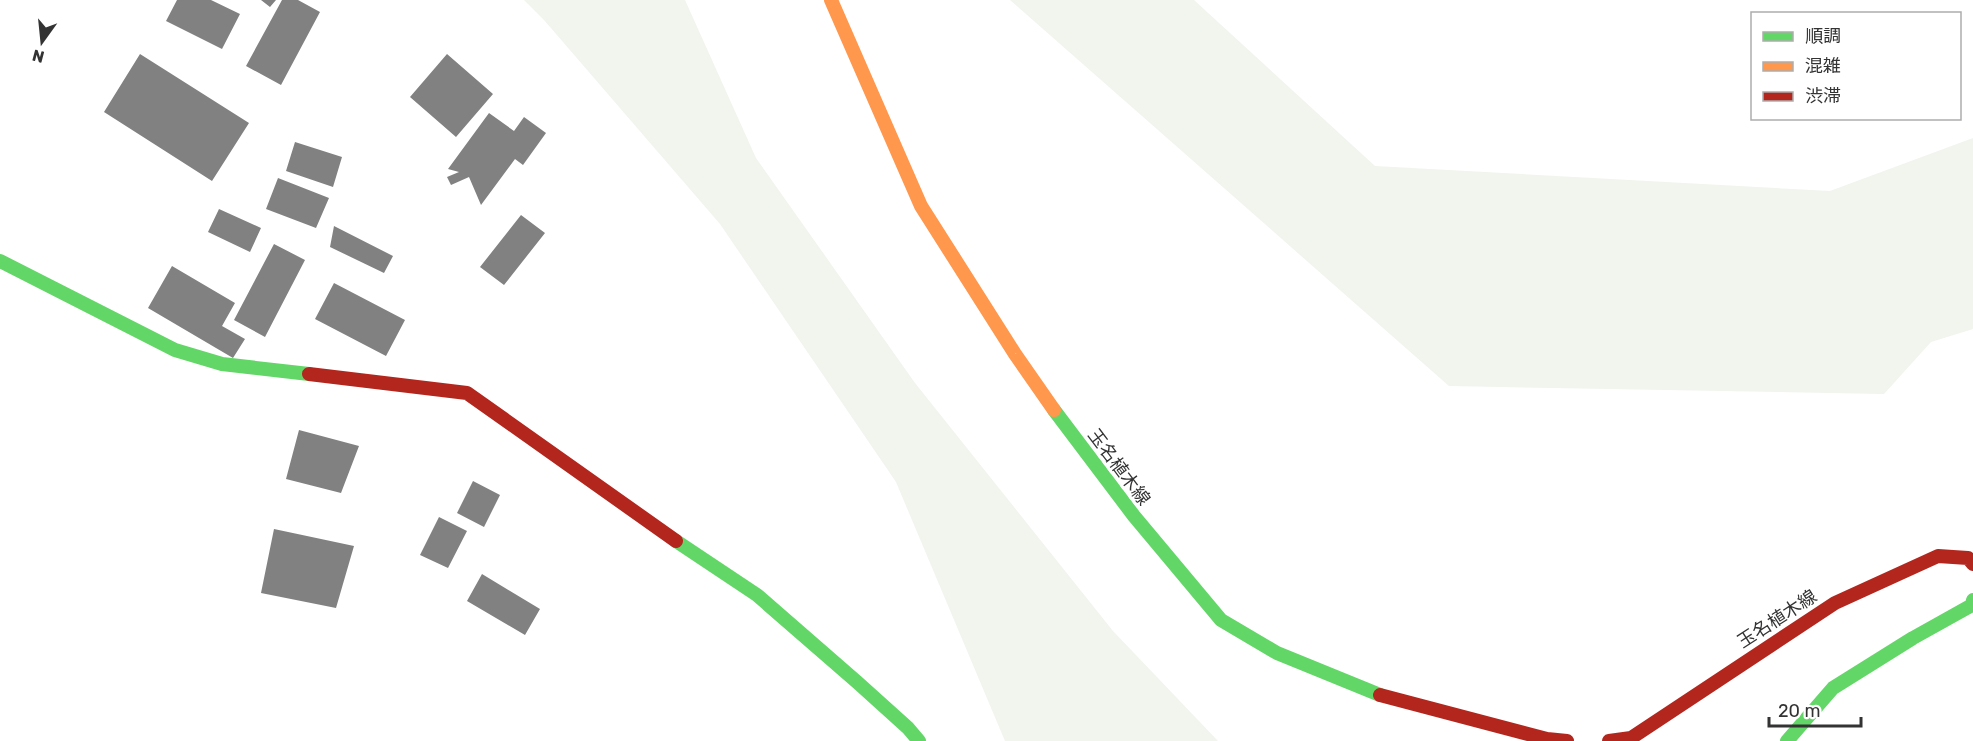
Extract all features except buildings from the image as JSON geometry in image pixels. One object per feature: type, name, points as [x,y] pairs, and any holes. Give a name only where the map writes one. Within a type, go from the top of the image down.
[{"type":"main road","name":"玉名植木線","points":[[831,0],[921,206],[1015,354],[1085,453],[1140,525],[1221,620],[1277,653],[1380,695],[1547,740],[1566,741]]},
{"type":"main road","points":[[0,261],[176,350],[222,364],[467,393],[756,595],[857,682],[908,728],[919,741]]},
{"type":"main road","name":"玉名植木線","points":[[1610,741],[1631,738],[1835,603],[1938,556],[1968,558],[1973,564]]},
{"type":"main road","points":[[1787,741],[1833,688],[1913,638],[1972,605],[1973,600]]},
{"type":"shaded area","points":[[524,0],[685,0],[756,158],[915,383],[1113,631],[1218,741],[1005,741],[896,482],[720,224],[544,20]]},
{"type":"shaded area","points":[[1010,0],[1194,0],[1375,166],[1830,191],[1973,138],[1973,329],[1931,342],[1884,394],[1449,386]]},
{"type":"traffic: fast","points":[[0,261],[175,350],[222,364],[309,374]]},
{"type":"traffic: fast","points":[[1054,410],[1134,516],[1221,620],[1277,653],[1380,695]]},
{"type":"traffic: fast","points":[[676,541],[757,595],[857,682],[908,728],[919,741]]},
{"type":"traffic: fast","points":[[1787,741],[1833,688],[1913,638],[1972,605],[1973,600]]},
{"type":"traffic: slow","points":[[831,0],[921,206],[1015,354],[1054,410]]},
{"type":"traffic: jam","points":[[309,374],[467,393],[676,541]]},
{"type":"traffic: jam","points":[[1609,741],[1631,738],[1835,603],[1938,556],[1968,558],[1973,564]]},
{"type":"traffic: jam","points":[[1380,695],[1547,739],[1567,741]]}]
